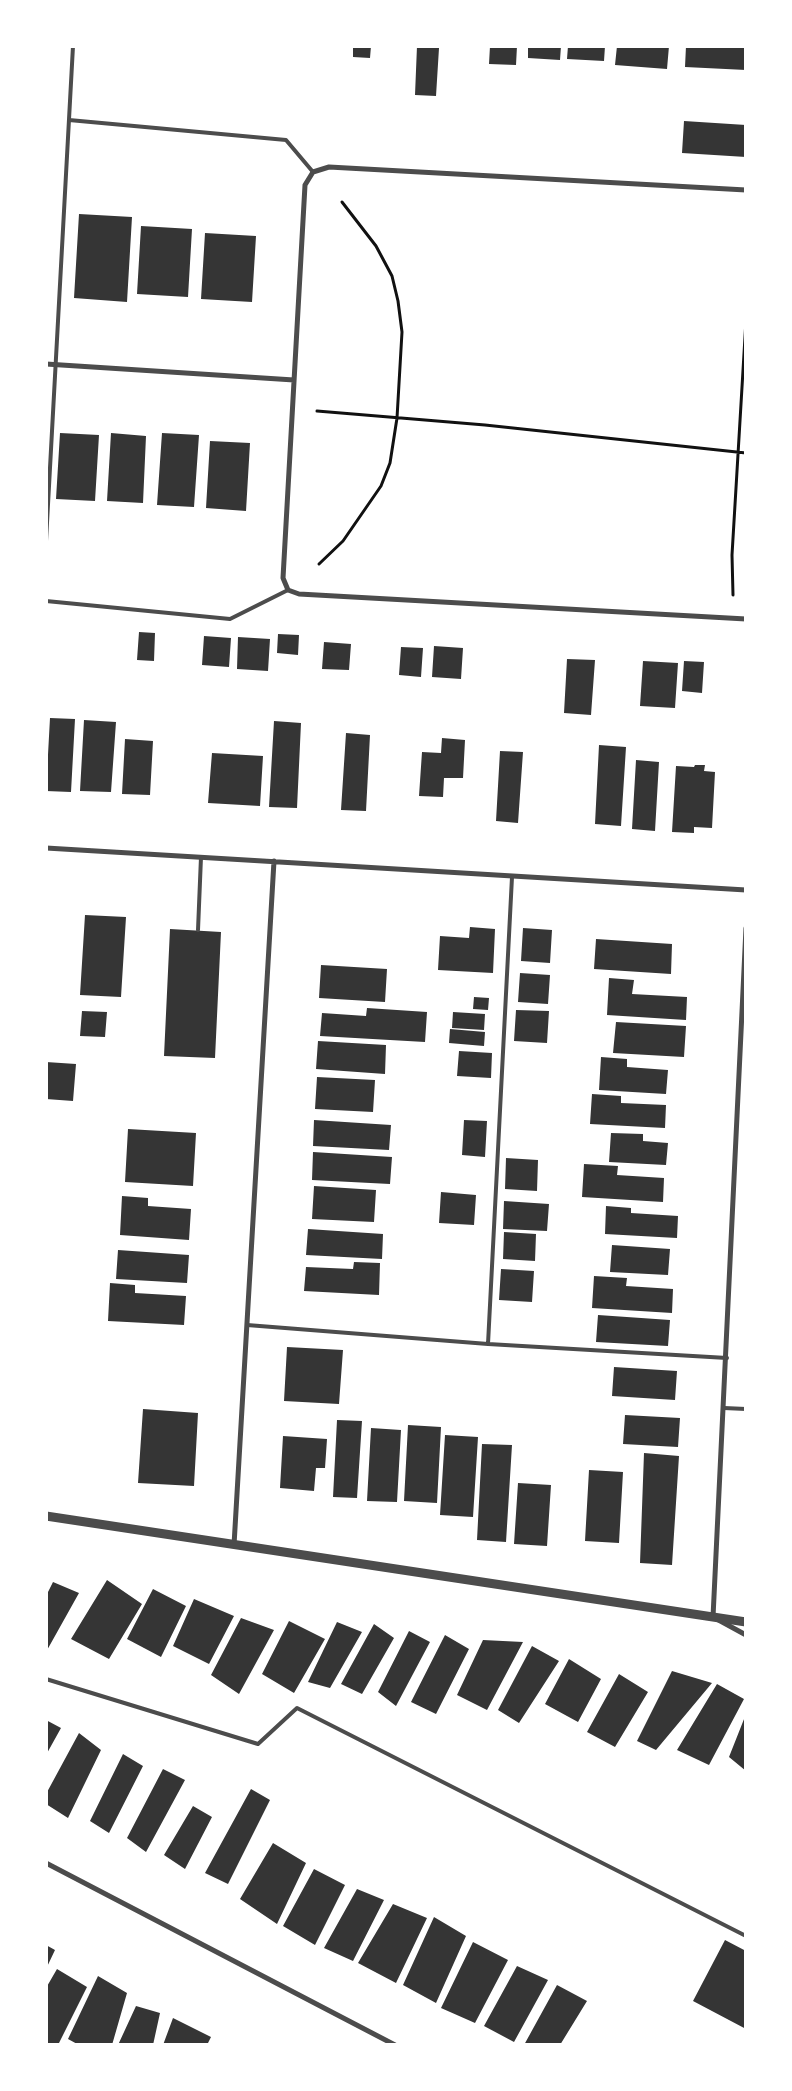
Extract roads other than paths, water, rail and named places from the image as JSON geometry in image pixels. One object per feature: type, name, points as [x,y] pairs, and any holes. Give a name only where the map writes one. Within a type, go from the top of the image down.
[{"type":"street","points":[[746,190],[329,167],[313,172],[305,185],[284,578],[288,590],[299,594],[746,619]]},
{"type":"street","points":[[46,364],[294,380]]},
{"type":"street","points":[[46,848],[746,890]]},
{"type":"street","points":[[234,1545],[274,861]]},
{"type":"street","points":[[713,1617],[727,1358],[746,928]]},
{"type":"street","points":[[46,1516],[746,1622]]},
{"type":"street","points":[[713,1617],[746,1635]]},
{"type":"street","points":[[46,1863],[395,2045]]},
{"type":"lane","points":[[46,541],[73,46]]},
{"type":"lane","points":[[69,120],[286,140],[313,172]]},
{"type":"lane","points":[[46,601],[230,619],[288,590]]},
{"type":"lane","points":[[198,930],[201,857]]},
{"type":"lane","points":[[488,1344],[512,877]]},
{"type":"lane","points":[[247,1325],[488,1344],[727,1358]]},
{"type":"lane","points":[[724,1408],[746,1408]]},
{"type":"lane","points":[[46,1679],[258,1744],[297,1708],[746,1936]]}]
